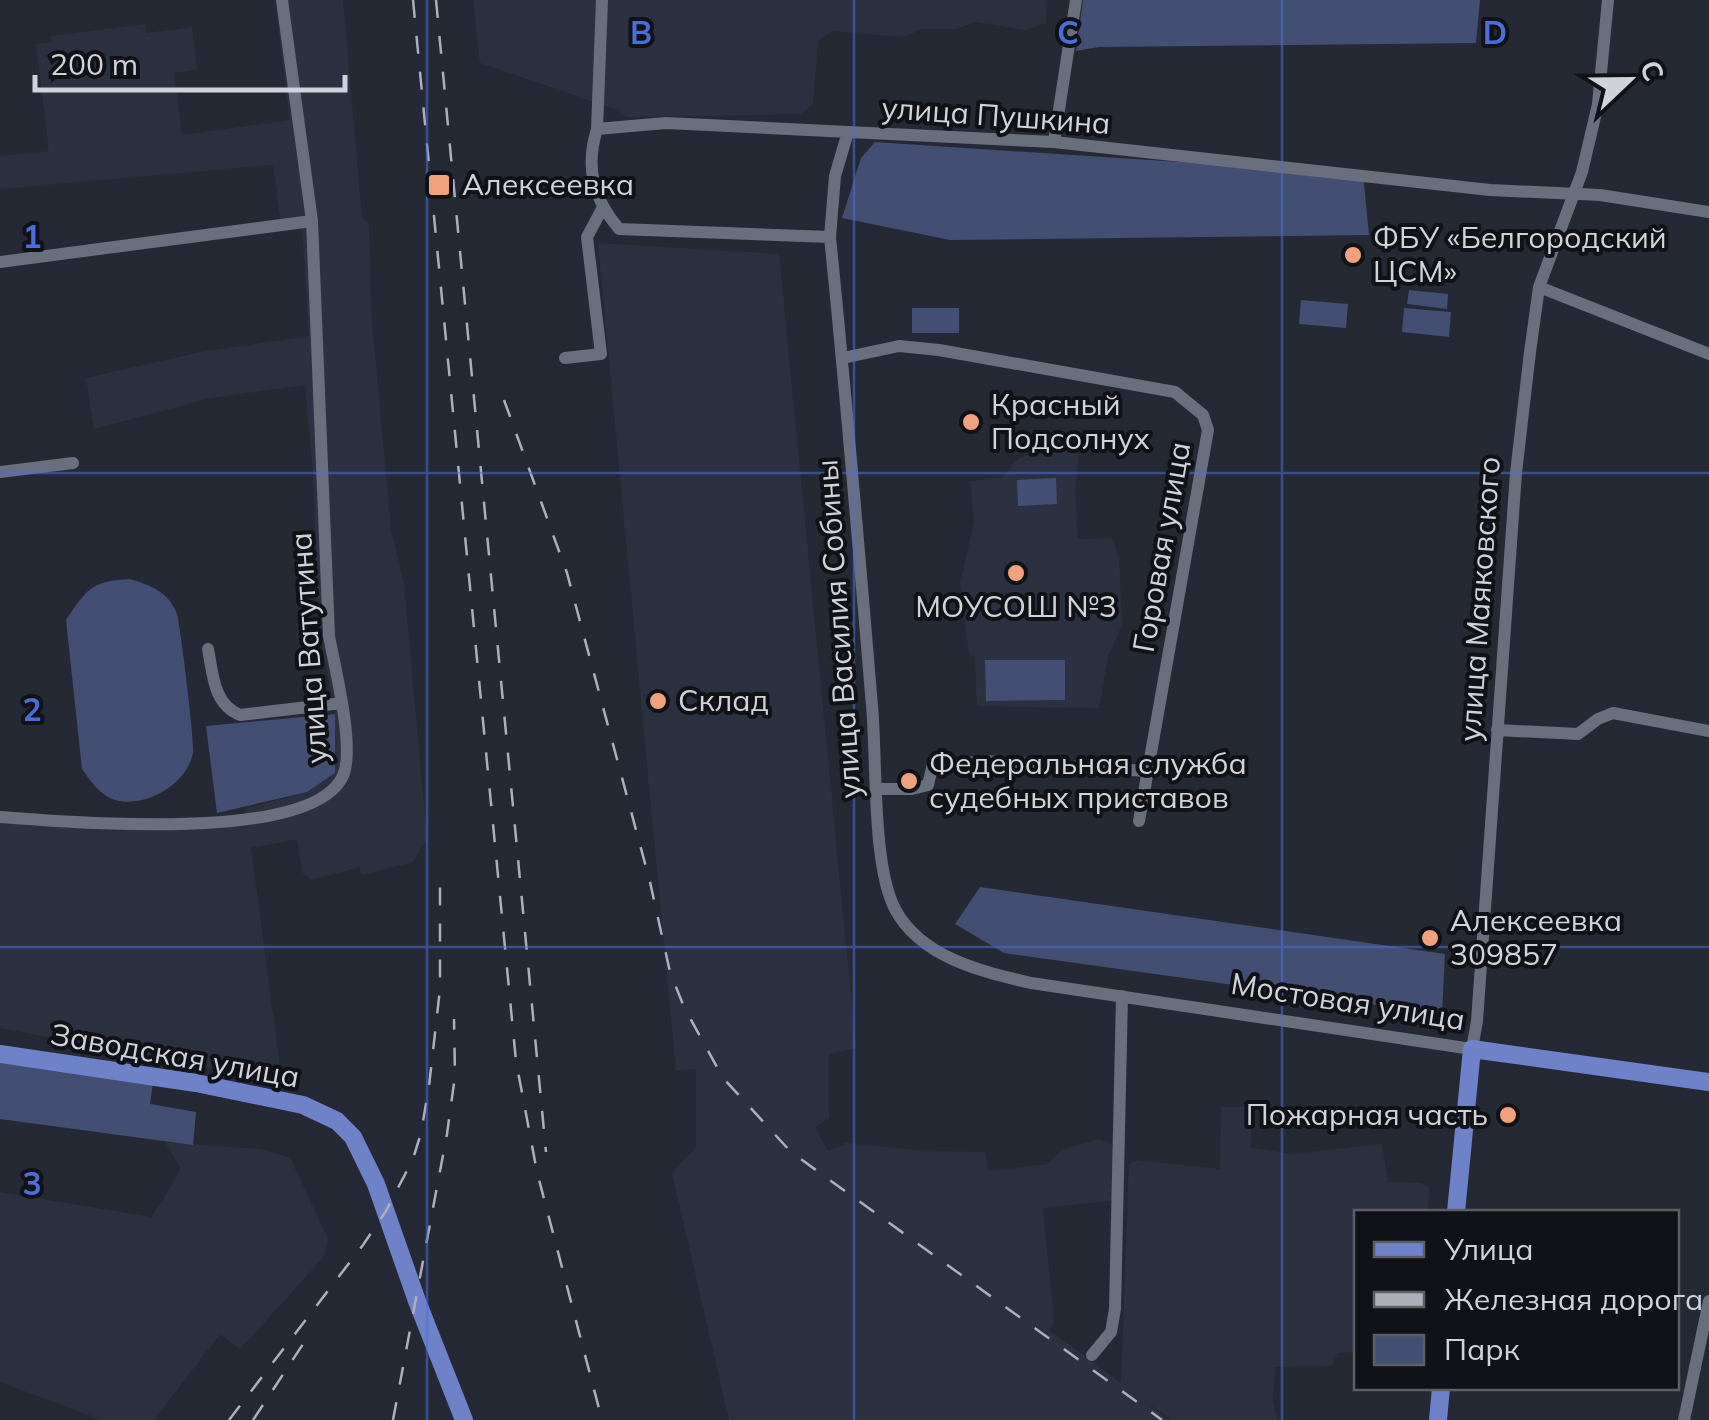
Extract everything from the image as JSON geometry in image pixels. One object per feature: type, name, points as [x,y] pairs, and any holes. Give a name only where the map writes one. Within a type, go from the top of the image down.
[{"type":"main road","name":"Мостовая улица","points":[[1472,1048],[1709,1082]]},
{"type":"main road","name":"улица Маяковского","points":[[1456,1210],[1472,1048]]},
{"type":"main road","name":"Заводская улица","points":[[0,1054],[196,1083],[303,1105],[337,1121],[353,1137],[376,1184],[416,1302],[464,1420]]},
{"type":"main road","points":[[1438,1420],[1441,1390]]},
{"type":"street","name":"улица Ватутина","points":[[0,818],[98,825],[234,823],[315,802],[343,777],[347,760],[342,703],[329,636],[312,220],[282,0]]},
{"type":"street","points":[[602,0],[592,177],[602,209],[620,229],[830,237]]},
{"type":"street","points":[[1054,142],[1076,0]]},
{"type":"street","name":"улица Маяковского","points":[[1472,1048],[1516,473],[1538,287],[1582,172],[1598,104],[1608,0]]},
{"type":"street","name":"улица Пушкина","points":[[597,129],[666,124],[1054,142],[1490,190],[1600,195],[1709,212]]},
{"type":"street","name":"улица Василия Собины","points":[[848,132],[836,176],[830,237],[886,888],[906,926],[942,954],[980,971]]},
{"type":"street","points":[[565,358],[601,354],[586,237],[602,209]]},
{"type":"street","points":[[0,262],[312,220]]},
{"type":"street","points":[[1538,287],[1709,354]]},
{"type":"street","name":"Горовая улица","points":[[842,358],[900,346],[939,350],[1175,392],[1203,415],[1208,430],[1139,821]]},
{"type":"street","points":[[0,472],[73,463]]},
{"type":"street","points":[[208,648],[218,698],[240,716],[342,703]]},
{"type":"street","points":[[1497,730],[1578,734],[1613,713],[1709,731]]},
{"type":"street","points":[[877,788],[912,789],[928,785],[932,768],[983,762],[1147,771]]},
{"type":"street","name":"Мостовая улица","points":[[980,971],[1031,983],[1472,1048]]},
{"type":"street","points":[[1092,1354],[1111,1332],[1115,1309],[1122,996]]},
{"type":"street","points":[[1684,1420],[1709,1302]]},
{"type":"shaded area","points":[[275,0],[343,0],[362,218],[369,224],[371,310],[391,529],[404,584],[427,839],[413,862],[361,875],[360,867],[311,880],[303,874],[297,839],[251,848],[282,1082],[0,1028],[0,821],[246,816],[245,809],[307,792],[335,773],[335,714],[318,623],[313,473],[305,385],[211,398],[94,429],[86,378],[201,352],[309,336],[302,228],[282,230],[273,165],[0,189],[0,156],[49,151],[36,44],[52,42],[51,36],[145,24],[146,33],[192,27],[197,70],[174,73],[182,135],[290,120]]},
{"type":"shaded area","points":[[473,0],[1047,0],[1046,23],[1025,30],[976,22],[956,29],[921,29],[905,37],[832,31],[818,41],[813,104],[801,114],[627,117],[612,108],[480,63]]},
{"type":"shaded area","points":[[598,243],[779,254],[856,1048],[829,1054],[829,1118],[815,1127],[828,1151],[846,1143],[985,1152],[988,1171],[1048,1164],[1063,1149],[1099,1139],[1114,1146],[1116,1200],[1043,1208],[1054,1322],[1049,1330],[1121,1383],[1129,1165],[1136,1160],[1220,1169],[1221,1107],[1251,1107],[1251,1148],[1292,1154],[1382,1144],[1388,1182],[1421,1183],[1429,1187],[1428,1210],[1354,1210],[1354,1352],[1338,1353],[1331,1366],[1275,1367],[1273,1398],[1277,1420],[1172,1420],[1142,1399],[1169,1420],[729,1420],[672,1173],[696,1147],[696,1069],[676,1071]]},
{"type":"shaded area","points":[[1079,454],[1075,492],[1078,539],[1112,538],[1119,557],[1122,625],[1108,656],[1099,708],[977,706],[975,657],[969,655],[960,584],[974,522],[970,481],[1002,478],[1020,457]]},
{"type":"shaded area","points":[[165,1142],[261,1149],[290,1158],[329,1240],[322,1259],[240,1349],[220,1334],[154,1420],[102,1420],[0,1382],[0,1192],[152,1217],[181,1169]]},
{"type":"green space","points":[[1083,0],[1480,0],[1476,43],[1099,47],[1076,51]]},
{"type":"green space","points":[[875,142],[1363,174],[1369,235],[950,240],[842,218],[861,158]]},
{"type":"green space","points":[[1409,290],[1448,294],[1447,309],[1407,304]]},
{"type":"green space","points":[[1301,300],[1348,304],[1346,328],[1299,324]]},
{"type":"green space","points":[[912,308],[959,308],[959,333],[912,333]]},
{"type":"green space","points":[[1404,308],[1451,312],[1449,337],[1402,332]]},
{"type":"green space","points":[[1056,478],[1057,504],[1018,506],[1017,480]]},
{"type":"green space","points":[[130,579],[164,595],[177,614],[193,752],[183,774],[164,791],[127,802],[105,795],[82,769],[66,620],[91,589],[106,582]]},
{"type":"green space","points":[[985,660],[1065,660],[1065,700],[986,701]]},
{"type":"green space","points":[[335,714],[335,773],[307,792],[217,813],[206,726]]},
{"type":"green space","points":[[980,887],[1445,954],[1442,1014],[1004,953],[955,924]]},
{"type":"green space","points":[[0,1060],[153,1083],[150,1104],[196,1112],[193,1145],[0,1119]]},
{"type":"railway","points":[[413,0],[516,1061],[537,1172],[602,1420]]},
{"type":"railway","points":[[436,0],[546,1152]]},
{"type":"railway","points":[[504,400],[567,573],[650,882],[670,972],[684,1007],[723,1078],[791,1152],[1162,1420]]},
{"type":"railway","points":[[229,1420],[363,1245],[413,1159],[429,1086],[440,989],[440,879]]},
{"type":"railway","points":[[393,1420],[447,1134],[455,1076],[454,1019]]},
{"type":"railway","points":[[253,1420],[309,1335]]},
{"type":"place","name":"Алексеевка","points":[[439,185]]},
{"type":"place","name":"ФБУ «Белгородский ЦСМ»","points":[[1353,255]]},
{"type":"place","name":"Красный Подсолнух","points":[[971,422]]},
{"type":"place","name":"МОУСОШ №3","points":[[1016,573]]},
{"type":"place","name":"Склад","points":[[658,701]]},
{"type":"place","name":"Федеральная служба судебных приставов","points":[[909,781]]},
{"type":"place","name":"Алексеевка 309857","points":[[1430,938]]},
{"type":"place","name":"Пожарная часть","points":[[1508,1115]]}]
